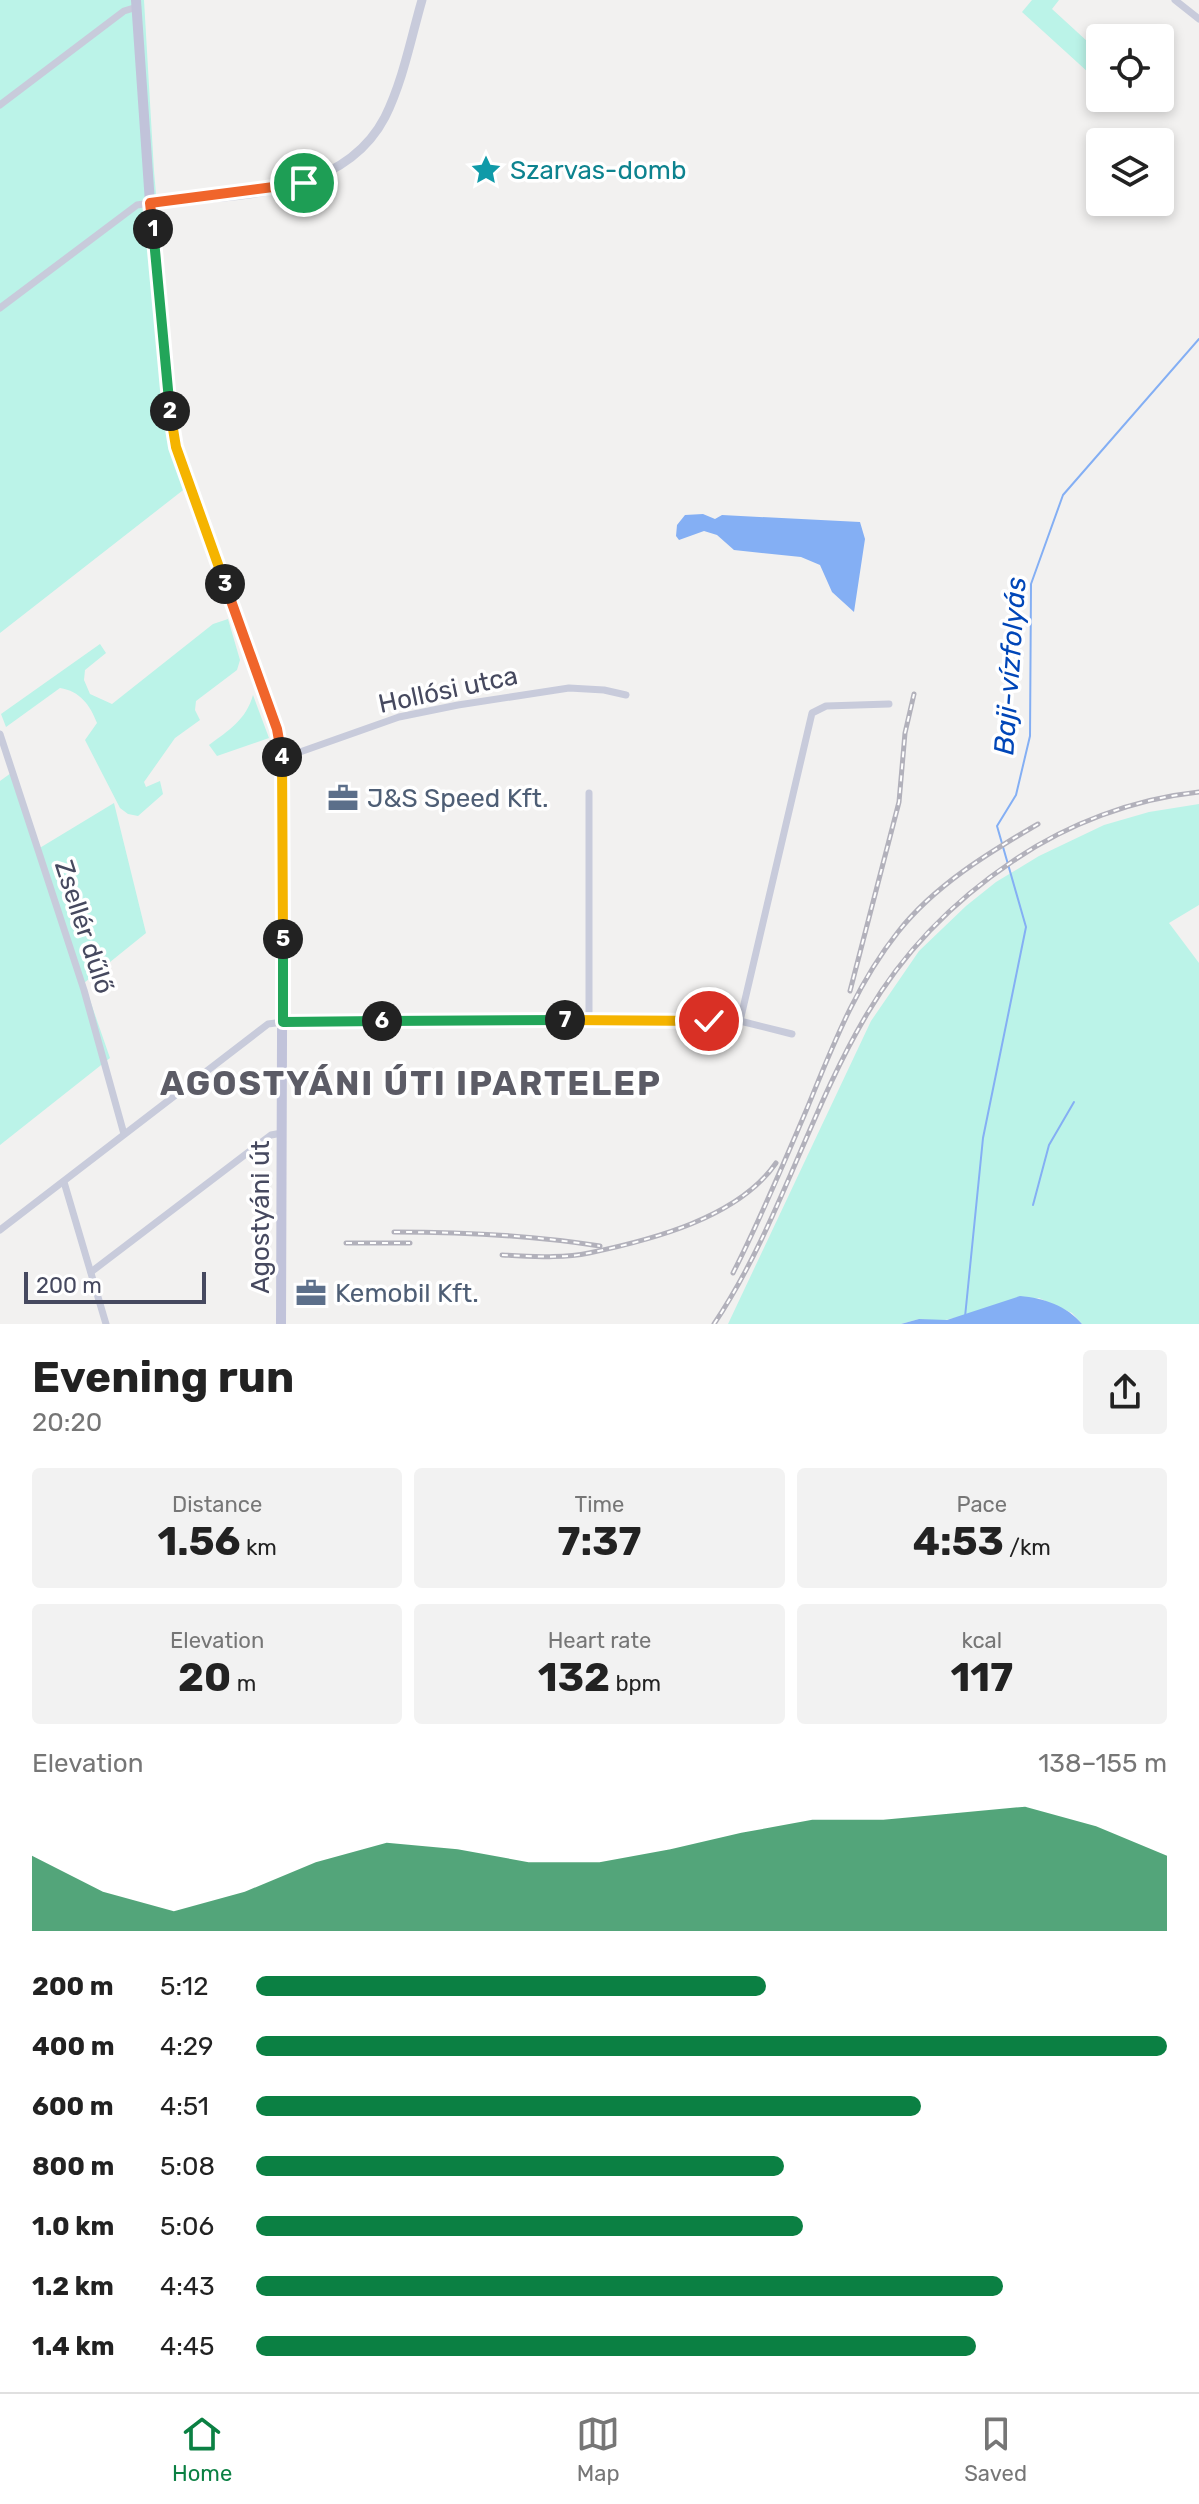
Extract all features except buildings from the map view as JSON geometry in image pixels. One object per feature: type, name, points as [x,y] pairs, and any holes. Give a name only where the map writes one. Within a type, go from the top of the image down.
[{"type":"main road","name":"Agostyáni út","points":[[136,4],[150,203],[174,438],[277,729],[283,758],[281,1324]]},
{"type":"street","points":[[0,308],[137,205],[304,183],[345,163],[365,146],[385,116],[396,91],[422,0]]},
{"type":"street","points":[[1175,0],[1199,19]]},
{"type":"street","points":[[0,105],[136,4]]},
{"type":"street","name":"Hollósi utca","points":[[283,758],[399,717],[458,705],[569,688],[626,695]]},
{"type":"street","points":[[740,1021],[812,713],[826,706],[889,704]]},
{"type":"street","name":"Zsellér dűlő","points":[[0,734],[84,990],[124,1134]]},
{"type":"street","points":[[589,793],[589,1020]]},
{"type":"street","points":[[0,1230],[268,1024],[740,1021],[792,1034]]},
{"type":"street","points":[[91,1272],[271,1135],[282,1133]]},
{"type":"street","points":[[64,1182],[106,1324]]},
{"type":"green space","points":[[0,0],[144,0],[154,171],[176,425],[196,480],[0,633]]},
{"type":"green space","points":[[1032,0],[1059,0],[1052,9],[1086,40],[1086,70],[1022,12]]},
{"type":"green space","points":[[228,619],[240,660],[237,670],[196,701],[195,710],[200,720],[175,738],[144,782],[146,787],[160,781],[163,794],[138,816],[120,808],[85,740],[97,723],[79,696],[60,688],[6,727],[1,714],[100,644],[106,653],[85,670],[84,680],[90,694],[112,704],[213,624]]},
{"type":"green space","points":[[253,695],[269,738],[217,756],[209,745],[241,718]]},
{"type":"green space","points":[[11,773],[38,849],[114,803],[146,933],[84,983],[110,1058],[0,1145],[0,781]]},
{"type":"green space","points":[[1199,804],[1199,905],[1169,923],[1199,963],[1199,1324],[1082,1324],[1072,1313],[1039,1298],[941,1321],[919,1319],[901,1324],[728,1324],[871,1021],[919,951],[996,882],[1039,856],[1104,825],[1149,812]]},
{"type":"water","points":[[703,514],[715,519],[722,515],[860,522],[865,539],[854,612],[832,592],[820,565],[801,557],[734,550],[717,535],[704,531],[679,540],[676,536],[677,525],[685,515]]},
{"type":"water","points":[[1020,1296],[1054,1304],[1082,1324],[901,1324],[919,1319],[947,1320]]},
{"type":"waterway","name":"Baji-vízfolyás","points":[[965,1317],[983,1138],[1026,927],[997,826],[1016,795],[1030,736],[1031,584],[1063,495],[1199,339]]},
{"type":"waterway","points":[[1033,1205],[1049,1145],[1074,1102]]},
{"type":"railway","points":[[850,991],[899,802],[905,733],[914,694]]},
{"type":"railway","points":[[714,1324],[757,1249],[846,1052],[881,991],[931,929],[991,877],[1056,836],[1125,807],[1199,792]]},
{"type":"railway","points":[[733,1273],[835,1041],[883,953],[912,915],[945,885],[1038,824]]},
{"type":"railway","points":[[502,1255],[578,1255],[613,1248],[692,1224],[739,1198],[760,1182],[776,1163]]},
{"type":"railway","points":[[394,1232],[497,1235],[600,1246]]},
{"type":"railway","points":[[346,1243],[410,1243]]},
{"type":"place","name":"Szarvas-domb","points":[[486,170]]},
{"type":"place","name":"J&S Speed Kft.","points":[[343,798]]},
{"type":"place","name":"Kemobil Kft.","points":[[311,1293]]},
{"type":"district","name":"AGOSTYÁNI ÚTI IPARTELEP","points":[[411,1083]]},
{"type":"route","points":[[304,183],[150,203],[174,438],[277,729],[281,748],[284,773],[283,1022],[709,1021]]}]
